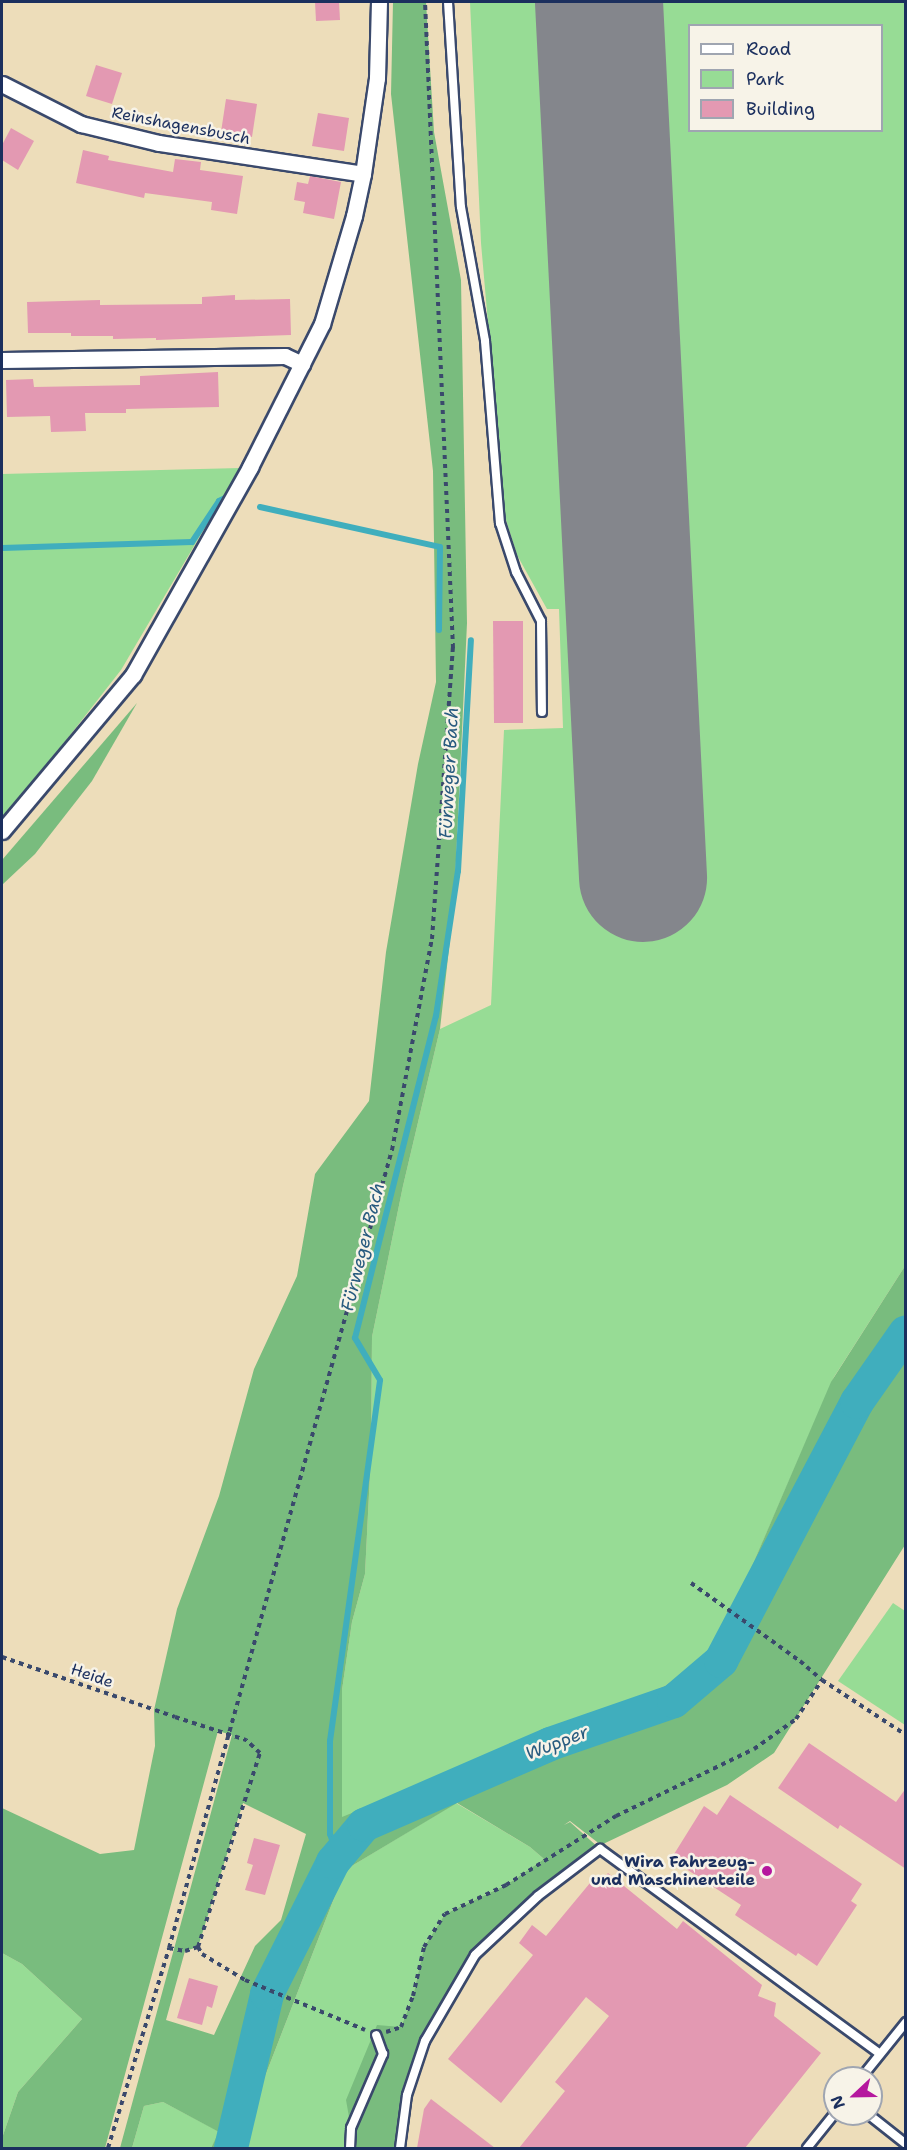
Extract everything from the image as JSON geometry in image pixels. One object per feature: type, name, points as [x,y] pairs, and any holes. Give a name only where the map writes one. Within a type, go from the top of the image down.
[{"type":"street","points":[[2,831],[133,675],[250,467],[322,324],[354,216],[363,174],[377,78],[379,2]]},
{"type":"street","name":"Reinshagensbusch","points":[[2,84],[81,124],[159,143],[363,174]]},
{"type":"street","points":[[2,360],[285,356],[302,364]]},
{"type":"lane","points":[[448,2],[461,207],[485,341],[500,523],[516,572],[541,621],[543,712]]},
{"type":"lane","points":[[400,2148],[407,2095],[425,2041],[476,1956],[538,1896],[600,1849],[879,2053]]},
{"type":"lane","points":[[870,2066],[906,2022]]},
{"type":"lane","points":[[350,2148],[351,2128],[383,2054],[376,2035]]},
{"type":"lane","points":[[807,2148],[825,2126]]},
{"type":"lane","points":[[883,2126],[906,2144]]},
{"type":"path","points":[[108,2148],[169,1948],[392,1150],[432,939],[453,648],[425,2]]},
{"type":"path","points":[[692,1584],[790,1654],[822,1680],[906,1735]]},
{"type":"path","name":"Heide","points":[[2,1657],[246,1740],[260,1753],[198,1947]]},
{"type":"path","points":[[169,1948],[185,1951],[198,1947],[202,1953],[245,1980],[376,2035]]},
{"type":"green space","points":[[393,2],[426,2],[434,132],[461,280],[467,623],[454,904],[440,1029],[403,1186],[372,1337],[371,1454],[365,1574],[352,1622],[342,1690],[342,1817],[665,1686],[710,1653],[738,1599],[831,1382],[905,1266],[905,1545],[774,1753],[727,1785],[601,1845],[570,1821],[564,1825],[570,1822],[600,1849],[538,1896],[475,1955],[425,2041],[407,2095],[400,2148],[350,2148],[351,2128],[346,2100],[377,2025],[401,2027],[413,1996],[424,1947],[445,1914],[506,1885],[544,1859],[530,1847],[457,1803],[345,1870],[257,2097],[247,2148],[211,2148],[219,2132],[163,2102],[144,2106],[132,2148],[120,2148],[232,1735],[218,1731],[105,2148],[2,2148],[2,2138],[18,2092],[82,2019],[22,1964],[2,1953],[2,1808],[100,1854],[134,1850],[155,1746],[154,1710],[177,1609],[219,1496],[254,1369],[297,1276],[315,1174],[369,1101],[386,952],[418,764],[436,682],[433,471],[391,94]],"holes":[[[243,1803],[306,1834],[281,1920],[255,1946],[214,2035],[166,2020],[185,1951],[198,1947]]]},
{"type":"green space","points":[[470,2],[905,2],[905,1266],[834,1377],[738,1599],[710,1653],[665,1686],[342,1818],[342,1690],[352,1622],[365,1574],[371,1454],[372,1337],[403,1186],[440,1029],[491,1005],[504,730],[563,728],[559,609],[547,609],[517,555],[505,517],[481,243]]},
{"type":"green space","points":[[240,468],[121,670],[2,822],[2,474]]},
{"type":"green space","points":[[137,703],[92,781],[35,854],[2,885],[2,860]]},
{"type":"green space","points":[[893,1603],[905,1611],[905,1725],[838,1681]]},
{"type":"green space","points":[[456,1803],[530,1847],[544,1859],[506,1885],[445,1914],[424,1947],[413,1996],[401,2027],[351,2128],[350,2148],[247,2148],[257,2097],[345,1870]]},
{"type":"green space","points":[[2,1953],[22,1964],[82,2019],[18,2092],[2,2138]]},
{"type":"green space","points":[[163,2102],[220,2132],[211,2148],[132,2148],[144,2106]]},
{"type":"building","points":[[315,2],[339,2],[340,20],[316,21]]},
{"type":"building","points":[[96,65],[122,73],[112,104],[86,96]]},
{"type":"building","points":[[226,99],[257,104],[252,137],[221,132]]},
{"type":"building","points":[[318,113],[349,118],[344,151],[312,146]]},
{"type":"building","points":[[11,128],[34,141],[18,170],[2,160],[2,145]]},
{"type":"building","points":[[83,150],[109,156],[108,160],[173,172],[175,159],[201,162],[200,170],[243,176],[237,214],[211,210],[212,202],[145,193],[144,198],[76,183]]},
{"type":"building","points":[[310,176],[341,182],[334,219],[303,213],[305,202],[294,200],[297,182],[308,184]]},
{"type":"building","points":[[235,295],[235,300],[290,299],[291,335],[156,340],[156,338],[113,339],[113,336],[71,336],[71,333],[28,333],[27,302],[100,300],[100,305],[202,304],[202,297]]},
{"type":"building","points":[[218,372],[219,407],[126,409],[126,413],[85,413],[86,431],[51,432],[50,416],[7,417],[6,380],[33,379],[34,387],[140,385],[140,376]]},
{"type":"building","points":[[493,621],[523,621],[523,723],[494,723]]},
{"type":"building","points":[[809,1743],[896,1802],[906,1788],[906,1869],[840,1825],[838,1829],[778,1788]]},
{"type":"building","name":"Wira Fahrzeug- und Maschinenteile","points":[[730,1795],[862,1884],[851,1901],[857,1905],[817,1966],[798,1953],[796,1956],[735,1915],[741,1905],[671,1859],[704,1806],[717,1815]]},
{"type":"building","points":[[254,1838],[280,1845],[265,1895],[245,1890],[253,1865],[247,1863]]},
{"type":"building","points":[[608,1873],[677,1929],[683,1921],[762,1985],[758,1996],[776,2003],[774,2016],[821,2053],[745,2148],[519,2148],[565,2091],[555,2082],[609,2016],[586,1997],[501,2103],[448,2059],[533,1955],[519,1943],[532,1925],[546,1936],[590,1883],[596,1887]]},
{"type":"building","points":[[189,1978],[218,1986],[212,2008],[207,2006],[202,2025],[177,2018]]},
{"type":"building","points":[[431,2099],[495,2148],[417,2148],[424,2109]]},
{"type":"waterway","name":"Fürweger Bach","points":[[2,548],[192,542],[219,501],[225,498]]},
{"type":"waterway","name":"Fürweger Bach","points":[[260,507],[440,547],[439,630]]},
{"type":"waterway","name":"Fürweger Bach","points":[[338,1857],[330,1834],[330,1741],[380,1380],[355,1338],[436,1016],[458,871],[471,640]]},
{"type":"waterway","name":"Wupper","points":[[231,2148],[267,1994],[333,1862],[364,1825],[550,1744],[674,1701],[721,1661],[857,1402],[906,1332]]},
{"type":"runway","points":[[599,2],[643,878]]},
{"type":"place","name":"Wira Fahrzeug- und Maschinenteile","points":[[767,1871]]}]
